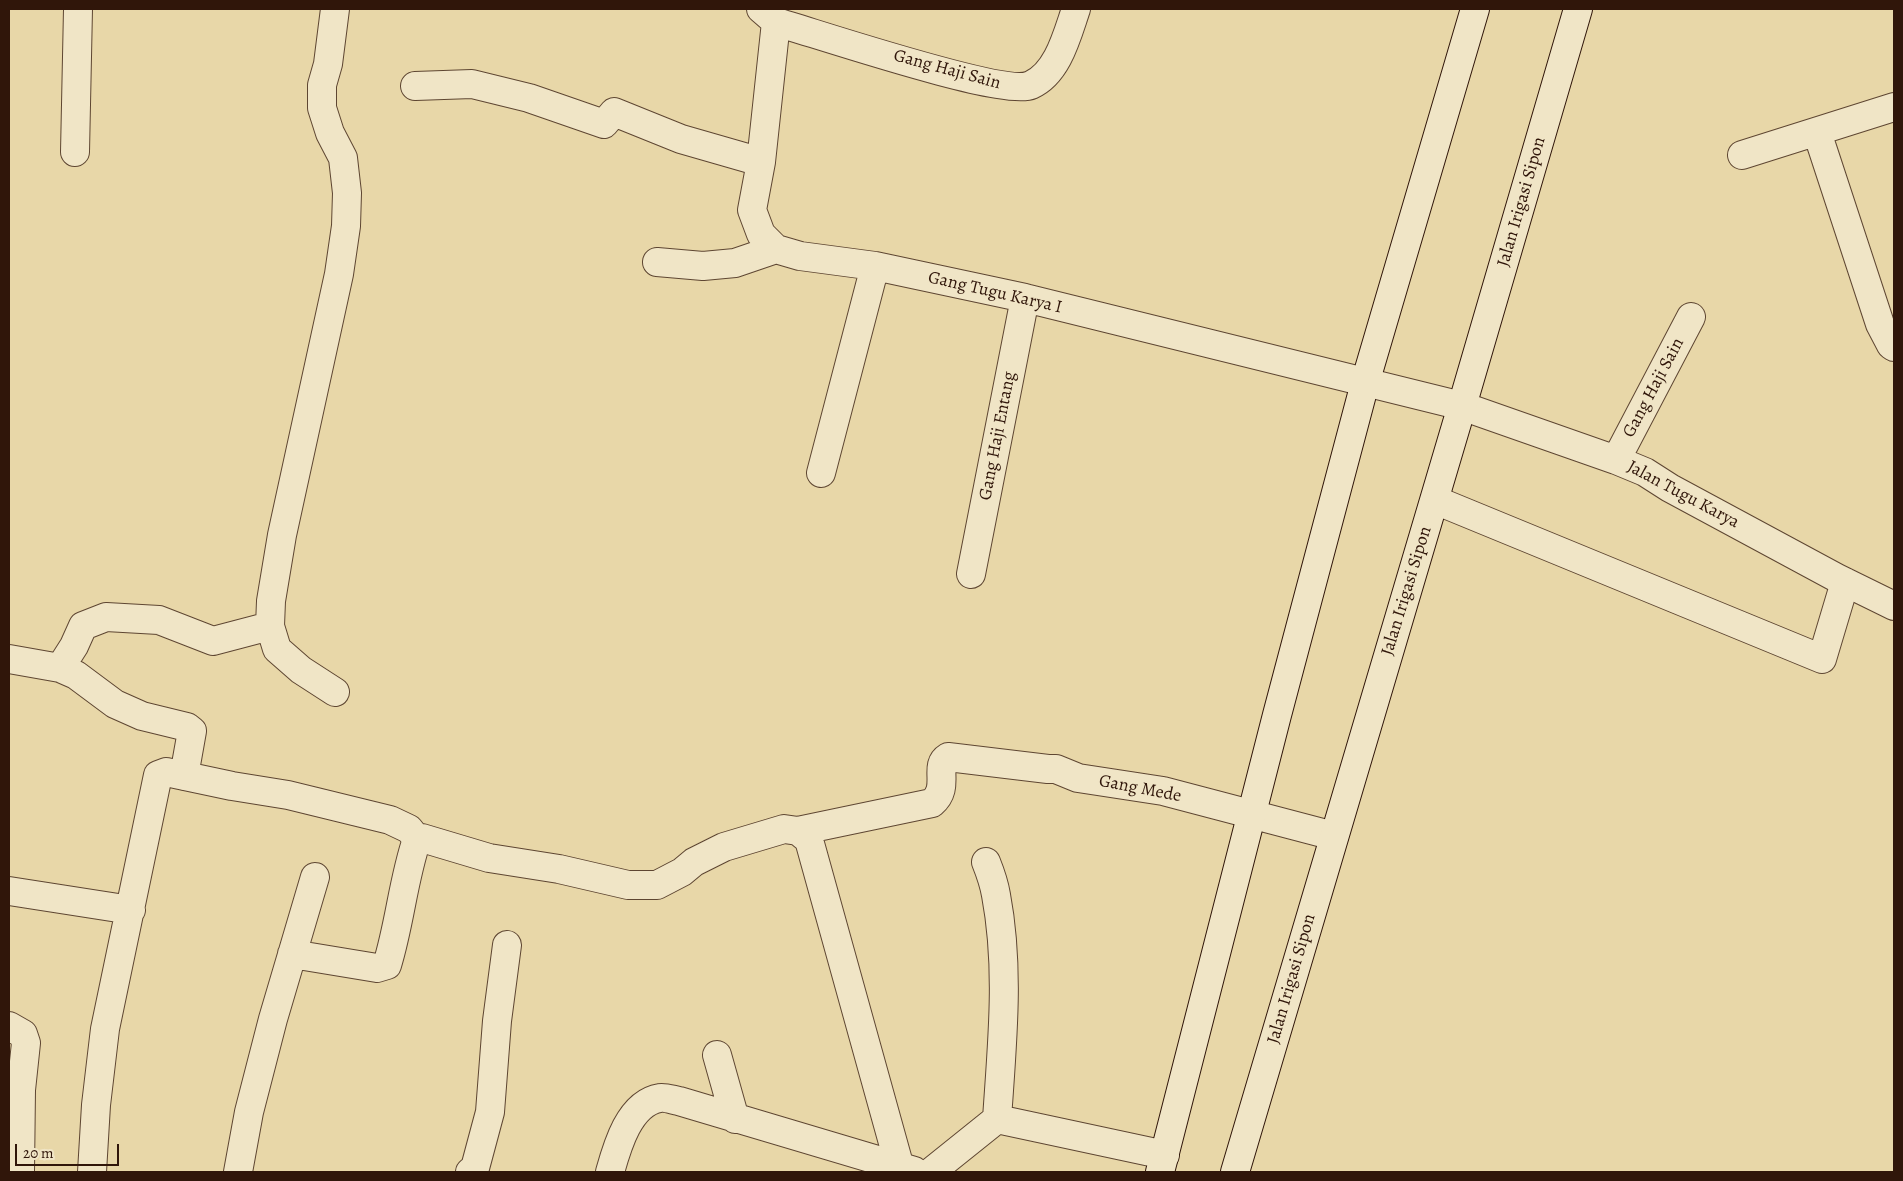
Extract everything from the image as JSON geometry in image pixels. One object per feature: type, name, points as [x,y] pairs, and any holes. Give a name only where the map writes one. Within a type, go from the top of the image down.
[{"type":"street","points":[[75,152],[78,9]]},
{"type":"street","points":[[335,9],[328,64],[322,85],[322,108],[330,133],[343,158],[347,193],[346,226],[339,274],[282,535],[271,601],[270,626],[278,649],[301,670],[335,692]]},
{"type":"street","name":"Gang Haji Sain","points":[[769,15],[964,78],[1005,86],[1029,86],[1045,76],[1064,44],[1076,9]]},
{"type":"street","points":[[997,1119],[1162,1164],[1262,818],[1373,384],[1475,9]]},
{"type":"street","name":"Jalan Irigasi Sipon","points":[[1235,1172],[1323,834],[1434,500],[1455,404],[1578,9]]},
{"type":"street","points":[[657,262],[703,266],[735,263],[776,249],[761,234],[752,210],[761,162],[769,15]]},
{"type":"street","points":[[416,86],[472,84],[528,98],[604,124],[614,112],[681,139],[761,162]]},
{"type":"street","points":[[1742,155],[1894,107]]},
{"type":"street","points":[[1817,132],[1878,316],[1891,345],[1894,347]]},
{"type":"street","name":"Gang Tugu Karya I","points":[[776,249],[800,256],[875,266],[1025,298],[1455,404]]},
{"type":"street","points":[[821,473],[875,266]]},
{"type":"street","name":"Gang Haji Entang","points":[[971,574],[1025,298]]},
{"type":"street","name":"Gang Haji Sain","points":[[1616,460],[1692,317]]},
{"type":"street","name":"Jalan Tugu Karya","points":[[1455,404],[1616,460],[1645,472],[1670,488],[1845,582],[1894,606]]},
{"type":"street","points":[[1434,500],[1822,660],[1845,582]]},
{"type":"street","points":[[60,668],[74,646],[83,626],[106,617],[158,620],[213,641],[270,626]]},
{"type":"street","points":[[9,659],[60,668],[76,675],[115,704],[142,716],[187,727],[192,731],[184,776]]},
{"type":"street","name":"Gang Mede","points":[[798,830],[932,803],[939,798],[942,789],[942,766],[944,760],[948,757],[1056,769],[1078,778],[1163,791],[1323,834]]},
{"type":"street","points":[[92,1172],[96,1106],[105,1029],[158,775],[161,772],[166,772],[232,786],[288,795],[390,820],[410,829],[417,839]]},
{"type":"street","points":[[417,839],[422,838],[489,858],[559,869],[628,885],[657,885],[682,872],[694,862],[724,847],[784,829],[798,830],[809,840],[909,1170]]},
{"type":"street","points":[[292,954],[377,968],[387,964],[417,839]]},
{"type":"street","points":[[931,1172],[997,1119],[1004,1015],[1003,947],[996,893],[986,862]]},
{"type":"street","points":[[238,1172],[248,1112],[273,1019],[315,878]]},
{"type":"street","points":[[9,891],[131,910]]},
{"type":"street","points":[[470,1172],[475,1168],[490,1112],[497,1021],[507,945]]},
{"type":"street","points":[[9,1026],[23,1034],[26,1043],[21,1090],[20,1172]]},
{"type":"street","points":[[717,1055],[735,1119]]},
{"type":"street","points":[[610,1172],[621,1135],[640,1107],[660,1097],[679,1101],[909,1170]]}]
